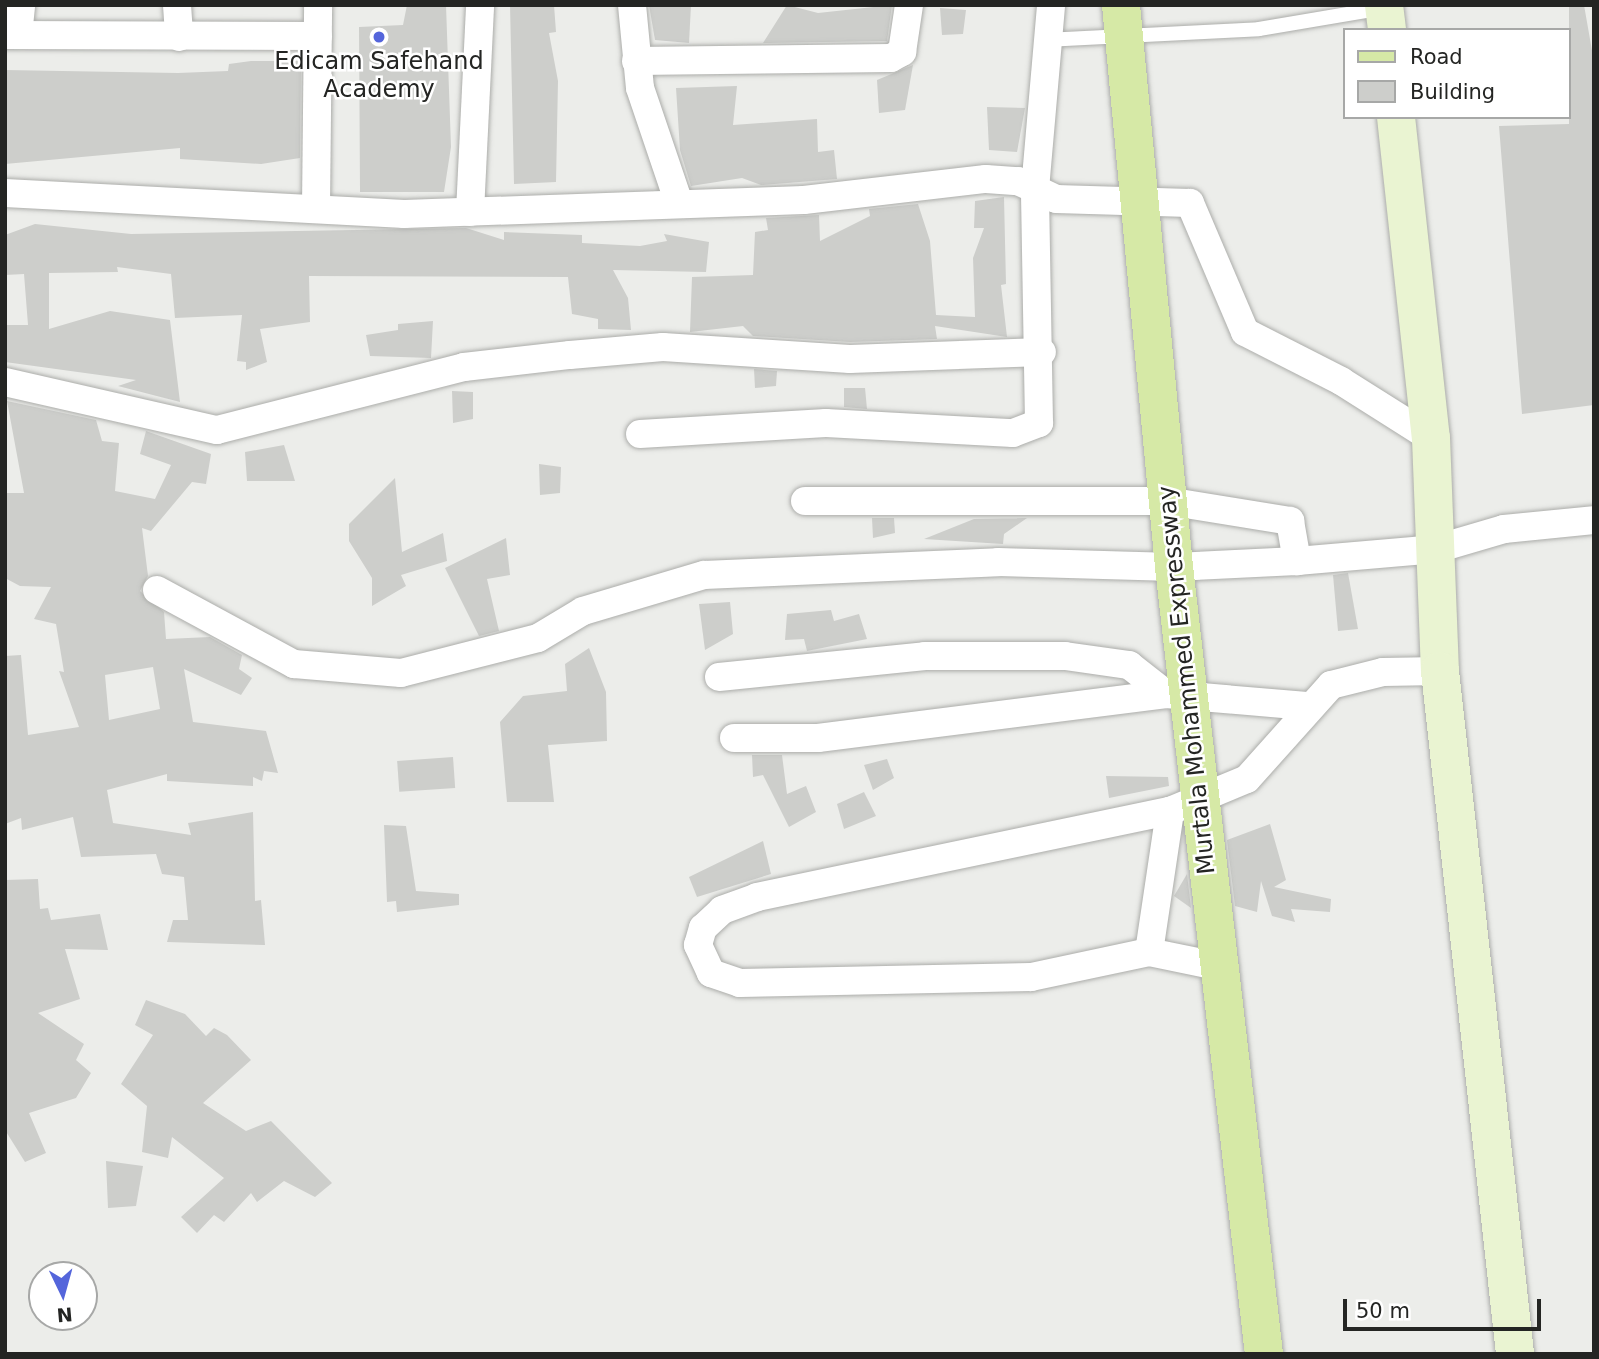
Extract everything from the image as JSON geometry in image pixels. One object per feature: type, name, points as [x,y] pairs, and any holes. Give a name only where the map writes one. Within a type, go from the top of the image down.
[{"type":"main road","name":"Murtala Mohammed Expressway","points":[[1123,23],[1174,567],[1177,696],[1185,805],[1217,966],[1264,1354]]},
{"type":"main road","points":[[1396,119],[1431,438],[1440,671],[1515,1354]]},
{"type":"street","points":[[20,5],[12,35],[318,36]]},
{"type":"street","points":[[177,5],[179,37]]},
{"type":"street","points":[[316,208],[318,5]]},
{"type":"street","points":[[470,212],[480,5]]},
{"type":"street","points":[[632,5],[636,61],[657,153],[679,204]]},
{"type":"street","points":[[636,61],[891,58],[902,52],[909,5]]},
{"type":"street","points":[[640,435],[826,424],[1033,429],[1040,423],[1041,352],[1035,189],[1043,40],[1051,5]]},
{"type":"street","points":[[5,193],[316,208],[470,212],[804,200],[986,179],[1035,189],[1056,199],[1139,201],[1196,209],[1245,332],[1341,381],[1431,438]]},
{"type":"street","points":[[5,382],[217,430],[464,367],[569,355],[663,347],[850,359],[1041,352]]},
{"type":"street","points":[[805,501],[1167,501],[1290,521],[1297,561]]},
{"type":"street","points":[[157,590],[295,664],[401,673],[538,638],[583,611],[704,575],[998,562],[1174,567],[1297,561],[1436,550],[1504,528],[1594,520]]},
{"type":"street","points":[[719,677],[925,656],[1065,656],[1129,665],[1177,696]]},
{"type":"street","points":[[1217,966],[1149,952],[1031,977],[740,983],[711,973],[698,945],[702,928],[722,910],[757,897],[1185,805],[1247,779],[1306,706],[1344,682],[1383,672],[1440,671]]},
{"type":"street","points":[[734,738],[818,738],[1177,696],[1306,706]]},
{"type":"street","points":[[1149,952],[1185,805]]},
{"type":"lane","points":[[1043,40],[1123,23],[1259,29],[1385,14]]},
{"type":"building","points":[[407,5],[446,5],[451,147],[444,192],[360,192],[359,27],[403,25]]},
{"type":"building","points":[[510,5],[554,5],[556,32],[549,33],[558,81],[556,182],[514,184]]},
{"type":"building","points":[[649,5],[691,5],[689,43],[655,40]]},
{"type":"building","points":[[787,5],[818,13],[892,5],[887,41],[763,43]]},
{"type":"building","points":[[1569,5],[1584,5],[1594,62],[1594,405],[1522,414],[1499,126],[1569,124]]},
{"type":"building","points":[[940,8],[966,10],[963,34],[942,35]]},
{"type":"building","points":[[301,61],[300,158],[261,164],[180,159],[180,148],[5,164],[5,70],[178,73],[228,71],[229,64]]},
{"type":"building","points":[[913,65],[905,110],[879,113],[877,80]]},
{"type":"building","points":[[737,86],[733,125],[817,119],[818,152],[834,150],[837,179],[761,185],[742,178],[691,186],[680,150],[676,88]]},
{"type":"building","points":[[987,107],[1025,108],[1017,152],[989,150]]},
{"type":"building","points":[[1004,197],[1006,284],[1001,285],[1007,337],[935,326],[937,339],[850,342],[753,336],[743,326],[690,332],[692,277],[753,275],[755,232],[768,230],[766,218],[819,215],[820,241],[870,216],[869,209],[918,204],[930,241],[936,315],[975,317],[973,258],[984,228],[974,228],[975,201]]},
{"type":"building","points":[[35,224],[131,234],[466,228],[504,240],[504,232],[582,235],[582,243],[640,246],[667,241],[664,234],[709,242],[706,272],[613,270],[628,298],[631,330],[598,329],[598,319],[572,314],[568,277],[309,276],[310,322],[260,329],[267,362],[246,370],[246,362],[237,361],[242,315],[175,318],[171,274],[117,267],[118,272],[49,273],[49,329],[110,311],[170,320],[180,402],[118,386],[136,380],[5,362],[5,325],[28,325],[24,274],[5,275],[5,235]]},
{"type":"building","points":[[433,321],[431,358],[370,356],[366,335],[398,330],[398,324]]},
{"type":"building","points":[[754,369],[777,371],[776,386],[755,388]]},
{"type":"building","points":[[844,388],[865,388],[867,409],[844,407]]},
{"type":"building","points":[[452,391],[473,392],[473,419],[453,423]]},
{"type":"building","points":[[7,401],[96,420],[102,441],[119,443],[115,491],[155,499],[171,465],[140,454],[146,431],[211,454],[206,484],[192,482],[151,531],[142,528],[148,576],[140,591],[164,612],[166,639],[210,637],[242,655],[239,669],[252,678],[241,695],[184,669],[193,722],[266,731],[278,773],[264,771],[262,781],[253,777],[253,786],[167,781],[167,774],[107,790],[113,823],[191,835],[188,823],[253,812],[255,901],[261,900],[265,945],[167,942],[173,920],[188,920],[184,877],[162,874],[156,854],[81,857],[73,817],[22,830],[21,818],[5,824],[5,656],[21,655],[28,735],[79,727],[59,671],[64,672],[56,624],[34,619],[51,587],[20,586],[5,578],[6,493],[24,493]],"holes":[[[153,667],[160,709],[109,720],[105,675]]]},
{"type":"building","points":[[284,445],[295,481],[247,481],[245,452]]},
{"type":"building","points":[[539,464],[561,467],[560,493],[540,495]]},
{"type":"building","points":[[395,478],[402,552],[443,533],[447,561],[401,575],[406,586],[372,606],[372,578],[349,541],[349,524]]},
{"type":"building","points":[[872,518],[894,518],[895,533],[873,538]]},
{"type":"building","points":[[1027,518],[1004,534],[1003,544],[924,539],[974,519]]},
{"type":"building","points":[[506,538],[510,575],[487,579],[499,631],[479,636],[445,568]]},
{"type":"building","points":[[1348,573],[1358,629],[1338,631],[1333,575]]},
{"type":"building","points":[[730,602],[733,634],[705,650],[699,604]]},
{"type":"building","points":[[831,610],[834,621],[859,614],[867,639],[807,651],[804,639],[785,640],[787,614]]},
{"type":"building","points":[[589,648],[606,692],[607,741],[548,745],[554,802],[507,802],[500,722],[523,696],[567,691],[565,664]]},
{"type":"building","points":[[752,755],[782,755],[787,794],[806,786],[816,812],[789,827],[763,775],[753,777]]},
{"type":"building","points":[[453,757],[455,788],[399,792],[397,761]]},
{"type":"building","points":[[887,759],[894,778],[873,790],[864,765]]},
{"type":"building","points":[[1106,776],[1168,777],[1169,786],[1109,798]]},
{"type":"building","points":[[864,792],[876,816],[844,829],[837,804]]},
{"type":"building","points":[[1270,824],[1286,880],[1274,887],[1331,899],[1330,912],[1291,909],[1295,922],[1272,916],[1261,881],[1257,912],[1235,906],[1227,840]]},
{"type":"building","points":[[384,825],[406,826],[416,891],[459,894],[459,905],[397,912],[396,901],[387,902]]},
{"type":"building","points":[[763,841],[771,874],[697,897],[689,877]]},
{"type":"building","points":[[1187,874],[1191,908],[1174,896]]},
{"type":"building","points":[[38,879],[40,909],[48,908],[51,920],[100,914],[108,950],[65,949],[80,999],[38,1013],[84,1044],[76,1060],[91,1073],[76,1098],[29,1113],[46,1153],[25,1162],[5,1130],[5,880]]},
{"type":"building","points":[[146,1000],[185,1014],[206,1036],[214,1028],[227,1035],[251,1060],[203,1103],[246,1131],[271,1121],[332,1183],[315,1197],[284,1181],[257,1202],[251,1193],[224,1222],[214,1215],[197,1233],[181,1217],[224,1178],[172,1137],[168,1158],[142,1152],[147,1106],[121,1084],[153,1035],[135,1025]]},
{"type":"building","points":[[106,1161],[143,1166],[136,1206],[108,1208]]},
{"type":"place","name":"Edicam Safehand Academy","points":[[379,37]]}]
